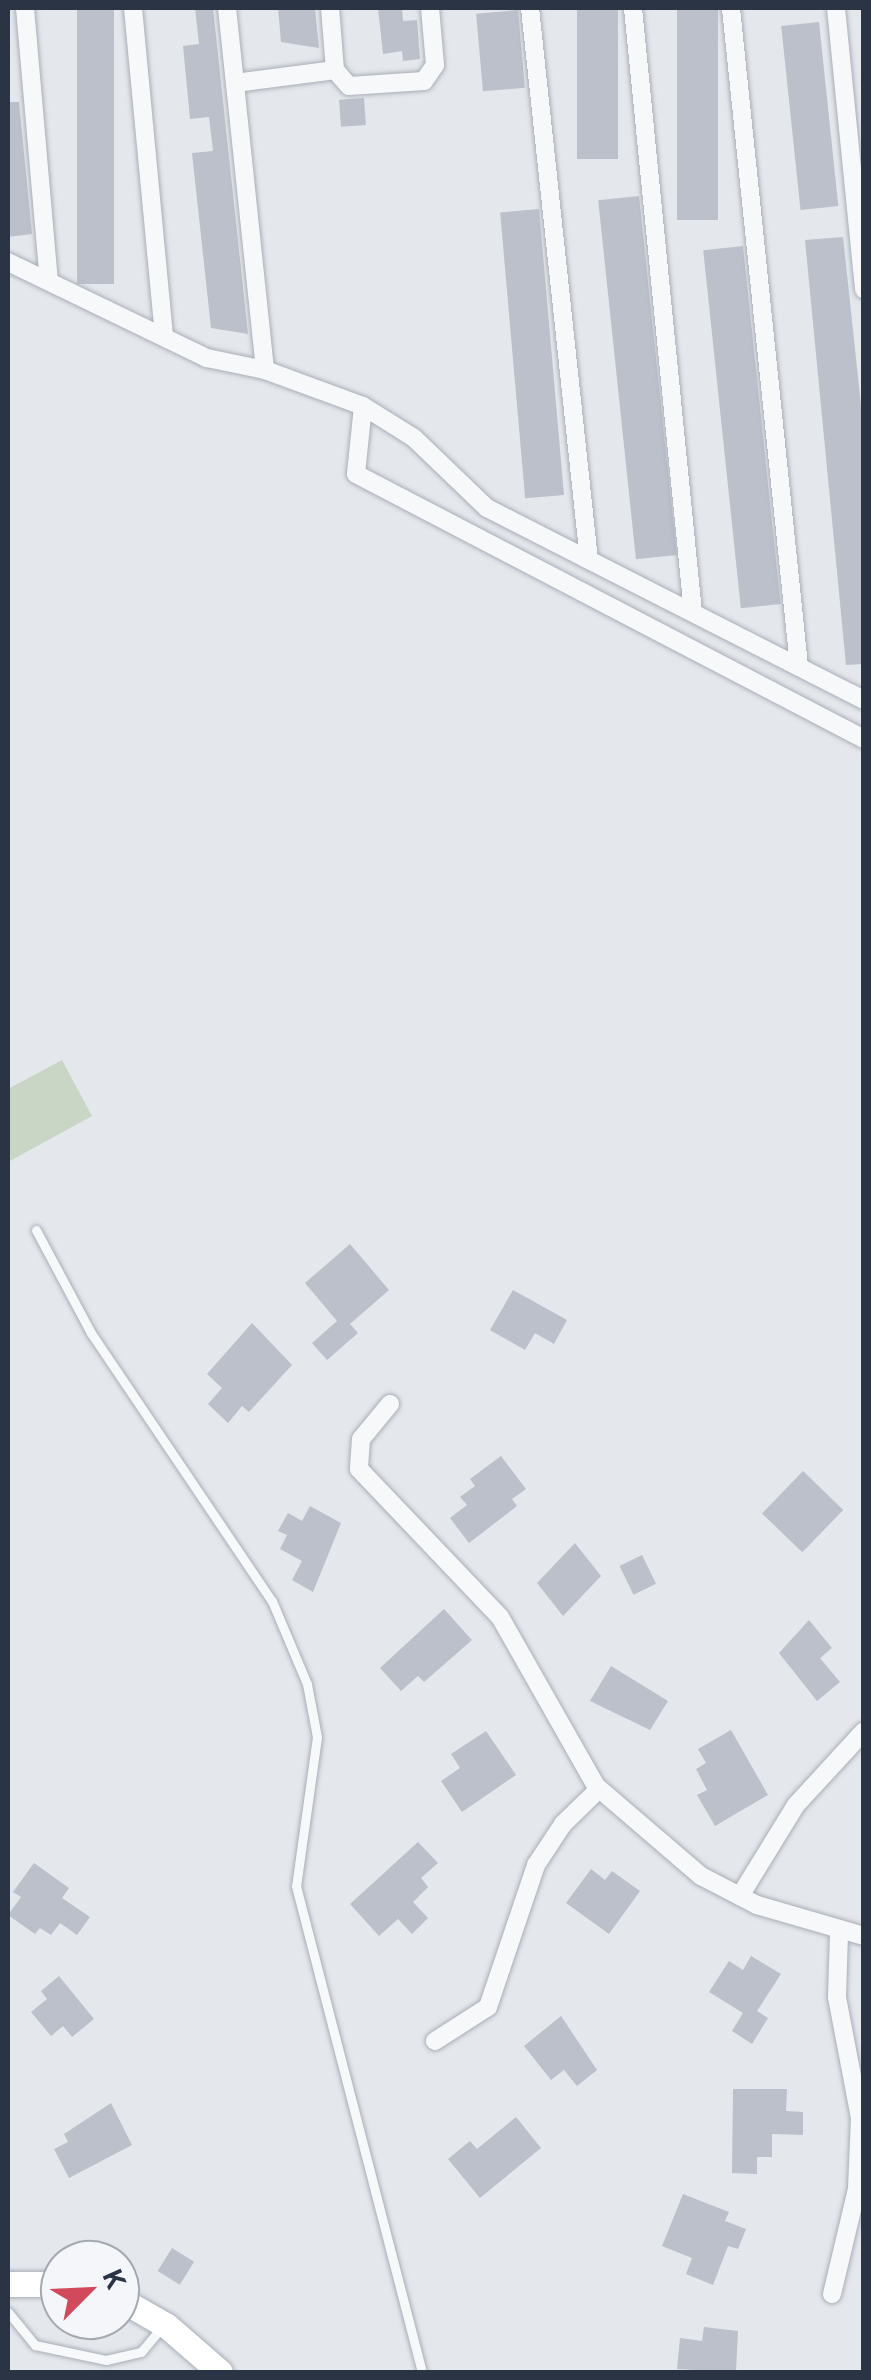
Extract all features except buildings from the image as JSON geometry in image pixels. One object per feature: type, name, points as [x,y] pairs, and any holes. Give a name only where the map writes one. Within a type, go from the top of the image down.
[{"type":"street","points":[[25,8],[50,281]]},
{"type":"street","points":[[133,8],[164,336]]},
{"type":"street","points":[[227,8],[266,370]]},
{"type":"street","points":[[330,8],[336,70],[350,86],[424,81],[436,65],[430,8]]},
{"type":"street","points":[[530,8],[589,560]]},
{"type":"street","points":[[633,8],[692,612]]},
{"type":"street","points":[[731,8],[800,666]]},
{"type":"street","points":[[836,8],[864,290]]},
{"type":"street","points":[[235,83],[336,70]]},
{"type":"street","points":[[8,262],[206,358],[266,370],[363,406],[414,438],[487,508],[864,700]]},
{"type":"street","points":[[363,406],[356,474],[864,740]]},
{"type":"street","points":[[390,1404],[361,1440],[360,1469],[500,1618],[567,1744],[599,1789],[650,1837],[740,1896],[839,1932],[864,1936]]},
{"type":"street","points":[[740,1896],[796,1805],[864,1731]]},
{"type":"street","points":[[435,2041],[488,2007],[536,1865],[563,1824],[599,1789]]},
{"type":"street","points":[[832,2294],[858,2189],[860,2118],[837,1997],[839,1932]]},
{"type":"street","points":[[8,2284],[40,2284]]},
{"type":"street","points":[[140,2310],[164,2324],[220,2372]]},
{"type":"lane","points":[[36,1230],[91,1332],[272,1601],[307,1684],[317,1736],[296,1886],[422,2372]]},
{"type":"lane","points":[[8,2312],[35,2345],[106,2360],[141,2352],[164,2324]]},
{"type":"green space","points":[[62,1060],[92,1116],[8,1162],[8,1089]]}]
